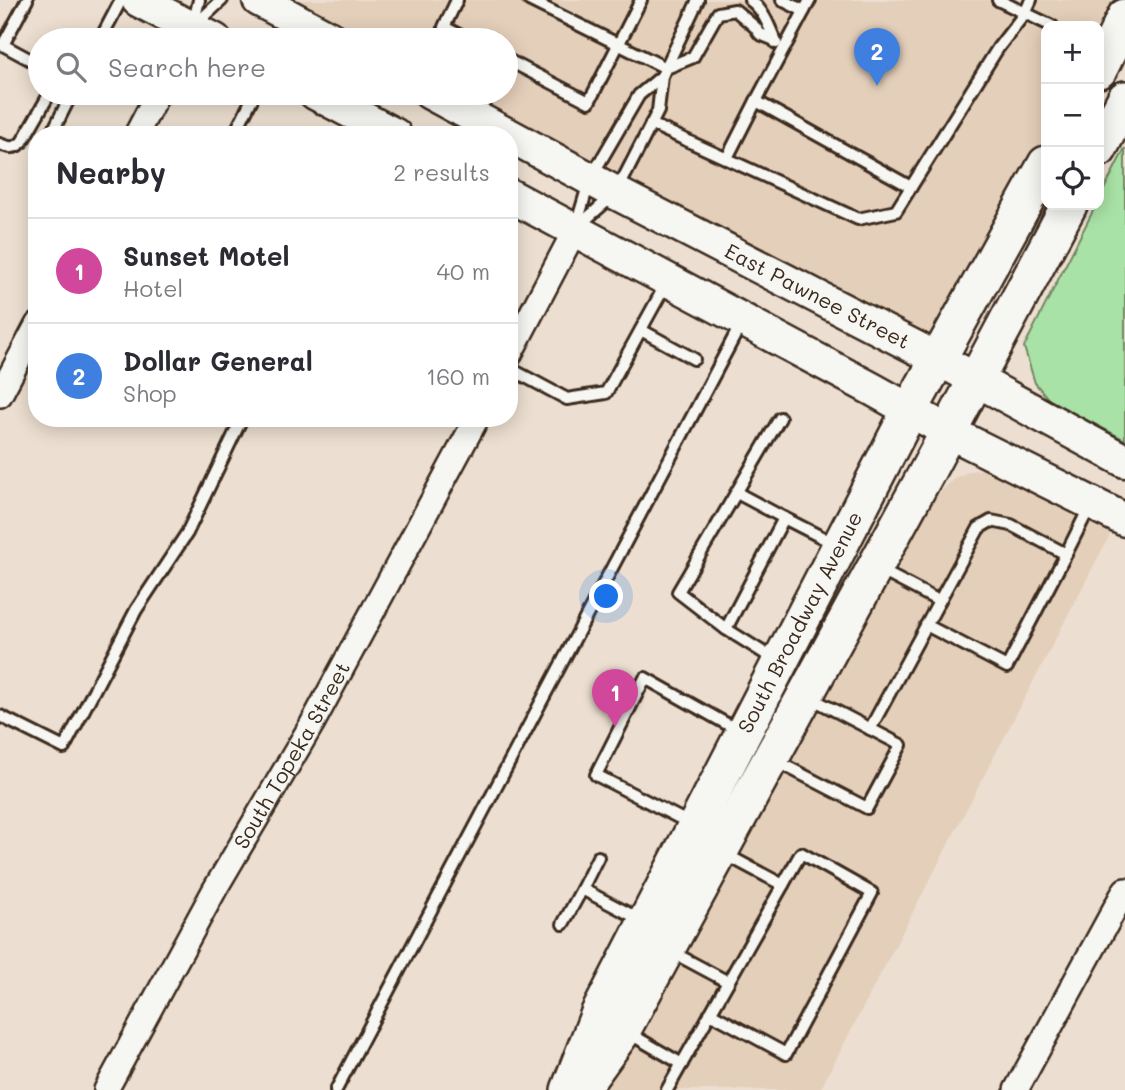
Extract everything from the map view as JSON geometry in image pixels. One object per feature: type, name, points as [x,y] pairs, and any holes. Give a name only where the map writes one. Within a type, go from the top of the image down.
[{"type":"main road","points":[[138,0],[198,27]]},
{"type":"main road","points":[[259,0],[312,28]]},
{"type":"main road","points":[[1104,54],[1125,16]]},
{"type":"main road","points":[[1100,147],[1125,99]]},
{"type":"main road","points":[[338,105],[377,126]]},
{"type":"main road","name":"East Pawnee Street","points":[[453,105],[492,126]]},
{"type":"main road","name":"East Pawnee Street","points":[[518,140],[938,359],[1125,461]]},
{"type":"main road","name":"South Broadway Avenue","points":[[579,1090],[622,1030],[695,826],[910,410],[1041,173]]},
{"type":"main road","points":[[518,200],[948,432],[1125,520]]},
{"type":"main road","name":"South Broadway Avenue","points":[[569,1090],[599,1013],[720,851],[1066,210]]},
{"type":"street","points":[[141,126],[152,105]]},
{"type":"street","points":[[518,339],[575,230]]},
{"type":"street","points":[[0,395],[28,342]]},
{"type":"street","name":"South Topeka Street","points":[[106,1090],[215,889],[312,724],[472,427]]},
{"type":"street","points":[[1016,1090],[1125,890]]},
{"type":"lane","points":[[27,0],[1,46],[28,59]]},
{"type":"lane","points":[[106,28],[121,0]]},
{"type":"lane","points":[[198,27],[222,0]]},
{"type":"lane","points":[[446,28],[444,27],[457,0]]},
{"type":"lane","points":[[529,0],[618,45],[664,72]]},
{"type":"lane","points":[[518,65],[589,102],[641,0]]},
{"type":"lane","points":[[575,230],[603,186],[658,111],[664,72],[698,0]]},
{"type":"lane","points":[[782,0],[804,11]]},
{"type":"lane","points":[[727,158],[810,0]]},
{"type":"lane","points":[[998,0],[1042,21]]},
{"type":"lane","points":[[651,124],[858,219],[896,211],[1031,0]]},
{"type":"lane","points":[[755,1],[781,56]]},
{"type":"lane","points":[[575,230],[603,186],[639,95],[664,72],[693,57],[718,13],[735,10],[760,34],[775,40]]},
{"type":"lane","points":[[757,101],[911,187]]},
{"type":"lane","points":[[31,126],[43,105]]},
{"type":"lane","points":[[56,126],[66,105]]},
{"type":"lane","points":[[238,126],[248,105]]},
{"type":"lane","points":[[0,144],[9,148],[17,146],[28,132]]},
{"type":"lane","points":[[518,373],[567,399],[606,393],[668,280]]},
{"type":"lane","points":[[336,1090],[743,320]]},
{"type":"lane","points":[[641,330],[694,359]]},
{"type":"lane","points":[[780,418],[678,592],[726,629],[780,662]]},
{"type":"lane","points":[[0,716],[64,748],[136,610],[187,533],[238,427]]},
{"type":"lane","points":[[737,494],[839,547]]},
{"type":"lane","points":[[926,625],[1007,667],[1091,503]]},
{"type":"lane","points":[[726,629],[784,518]]},
{"type":"lane","points":[[870,729],[979,528],[991,521],[1011,525],[1066,554]]},
{"type":"lane","points":[[875,568],[939,601]]},
{"type":"lane","points":[[695,826],[596,775],[645,678],[743,733]]},
{"type":"lane","points":[[771,758],[867,808],[901,745],[805,695]]},
{"type":"lane","points":[[720,851],[783,885]]},
{"type":"lane","points":[[667,1090],[710,1013],[801,853],[872,893],[786,1054],[710,1013]]},
{"type":"lane","points":[[563,924],[597,857]]},
{"type":"lane","points":[[582,889],[728,982]]},
{"type":"lane","points":[[622,1030],[682,1064]]},
{"type":"shaded area","points":[[279,0],[1117,0],[1104,26],[1104,21],[1041,21],[1041,151],[938,359],[518,131],[518,126],[510,126],[471,105],[518,105],[518,28],[331,28]]},
{"type":"shaded area","points":[[993,468],[1113,529],[820,1090],[602,1090],[699,914],[798,746],[923,512],[955,478],[970,471]]},
{"type":"green space","points":[[1125,148],[1125,440],[1050,401],[1035,383],[1024,347],[1093,210],[1104,210],[1104,189]]},
{"type":"place","name":"Dollar General","points":[[877,86]]},
{"type":"place","name":"Sunset Motel","points":[[615,727]]}]
